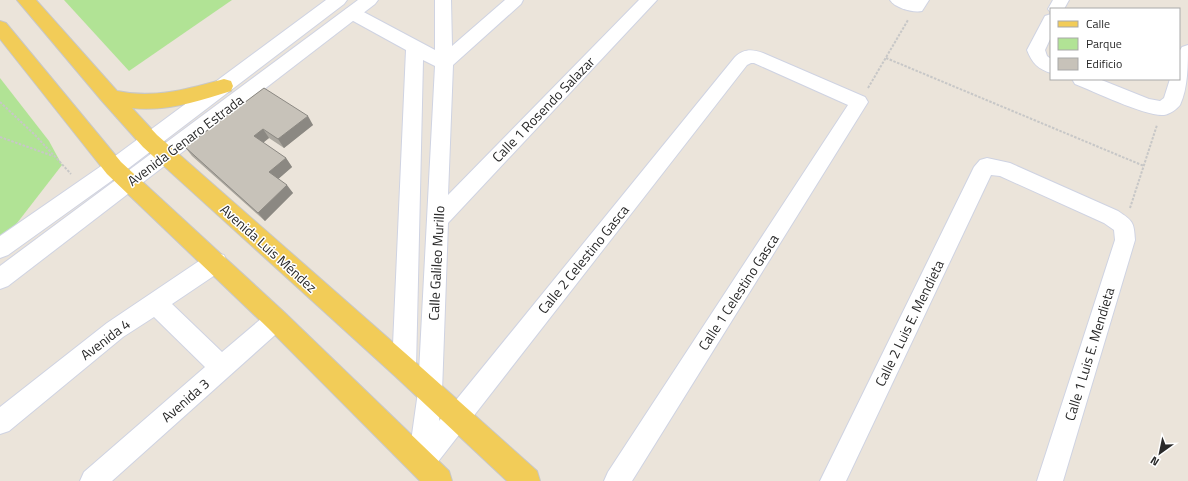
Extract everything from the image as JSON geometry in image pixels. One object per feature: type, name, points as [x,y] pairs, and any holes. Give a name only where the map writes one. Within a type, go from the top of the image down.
[{"type":"main road","name":"Avenida Luis Méndez","points":[[26,0],[109,96],[157,148],[404,368],[527,481]]},
{"type":"main road","points":[[0,27],[122,175],[216,262],[439,481]]},
{"type":"main road","points":[[109,96],[128,101],[156,103],[185,97],[224,86]]},
{"type":"street","name":"Avenida Genaro Estrada","points":[[157,148],[224,86],[338,0]]},
{"type":"street","name":"Avenida Genaro Estrada","points":[[0,279],[122,175],[157,148],[369,0]]},
{"type":"street","name":"Calle Galileo Murillo","points":[[421,463],[430,392],[444,63],[443,0]]},
{"type":"street","points":[[352,13],[444,63],[515,0]]},
{"type":"street","name":"Calle 1 Rosendo Salazar","points":[[438,219],[649,0]]},
{"type":"street","points":[[898,0],[918,3]]},
{"type":"street","points":[[1045,63],[1036,50],[1050,22]]},
{"type":"street","name":"Calle Galileo Murillo","points":[[404,368],[416,48]]},
{"type":"street","points":[[1180,76],[1188,51]]},
{"type":"street","name":"Calle 2 Celestino Gasca","points":[[421,463],[736,67],[747,56],[757,57],[860,102]]},
{"type":"street","points":[[1084,80],[1147,105],[1163,108],[1172,102],[1179,80]]},
{"type":"street","name":"Calle 1 Celestino Gasca","points":[[617,481],[860,102]]},
{"type":"street","name":"Calle 2 Luis E. Mendieta","points":[[833,481],[981,173],[987,166],[1003,169],[1111,217],[1124,226]]},
{"type":"street","name":"Avenida Genaro Estrada","points":[[0,248],[91,185],[122,175]]},
{"type":"street","name":"Calle 1 Luis E. Mendieta","points":[[1050,481],[1125,240],[1124,226]]},
{"type":"street","name":"Avenida 4","points":[[0,422],[115,330],[216,262]]},
{"type":"street","points":[[155,303],[222,368]]},
{"type":"street","name":"Avenida 3","points":[[93,481],[276,320]]},
{"type":"path","points":[[860,102],[918,3]]},
{"type":"path","points":[[886,58],[1144,166]]},
{"type":"path","points":[[0,102],[35,134],[71,174],[91,185]]},
{"type":"path","points":[[1124,226],[1163,108]]},
{"type":"path","points":[[0,137],[54,156]]},
{"type":"green space","points":[[64,0],[232,0],[129,71]]},
{"type":"green space","points":[[0,78],[49,141],[62,165],[14,227],[0,237]]},
{"type":"building","points":[[264,88],[308,116],[278,139],[263,129],[254,136],[286,158],[269,172],[287,185],[258,213],[185,147]]}]
